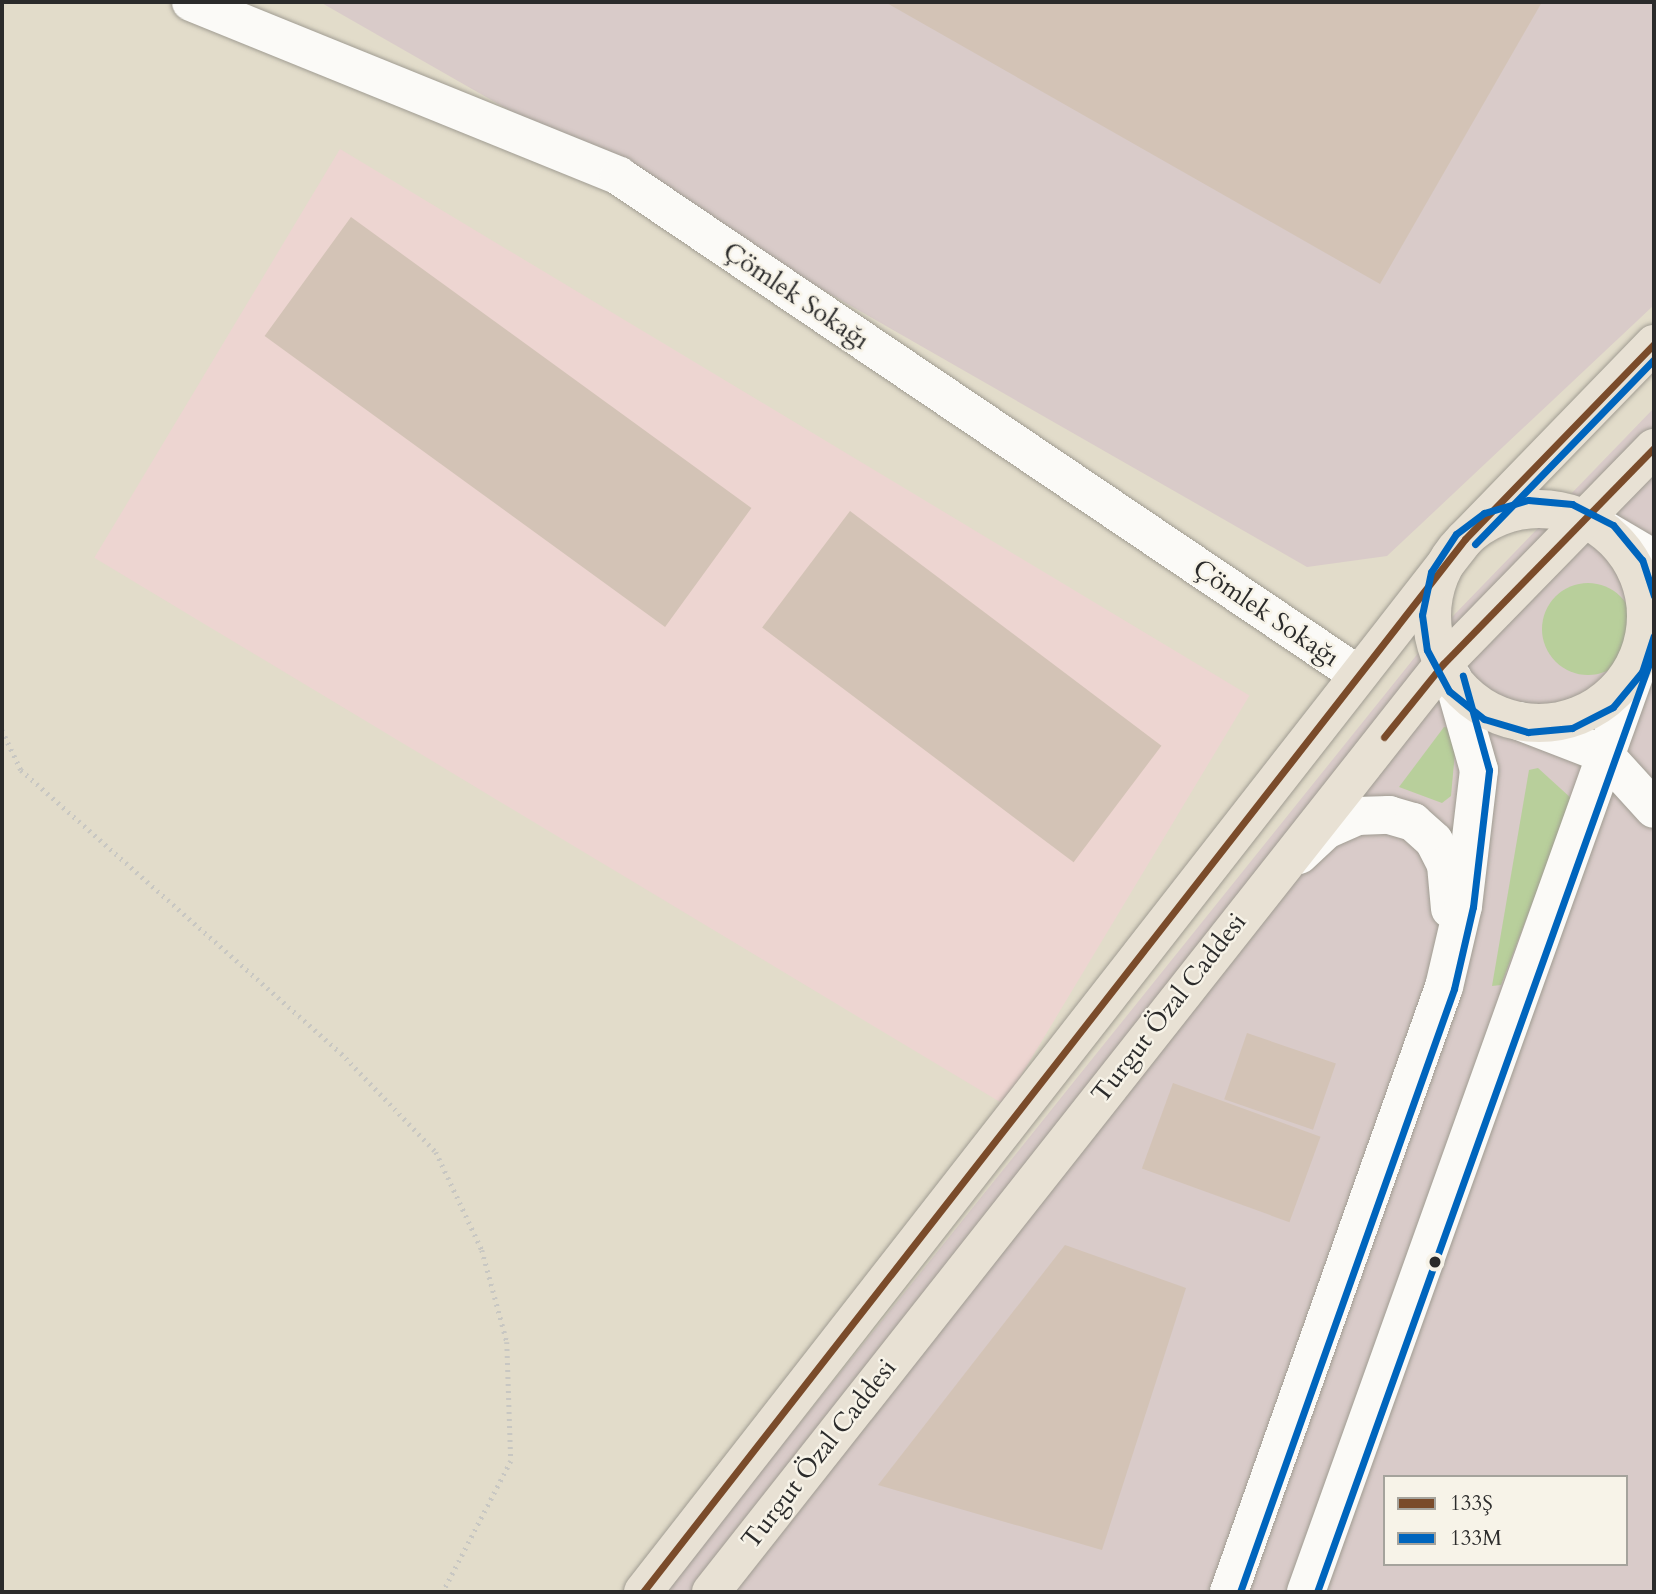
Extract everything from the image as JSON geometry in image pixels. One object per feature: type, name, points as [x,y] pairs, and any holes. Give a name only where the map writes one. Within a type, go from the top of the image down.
[{"type":"main road","points":[[643,1592],[1465,539],[1654,344]]},
{"type":"main road","name":"Turgut Özal Caddesi","points":[[711,1592],[1388,731],[1474,697],[1590,522],[1654,448]]},
{"type":"main road","points":[[1543,509],[1590,522],[1624,550],[1641,580],[1650,636],[1606,700],[1550,723],[1474,697],[1433,631],[1434,598],[1444,566],[1465,539],[1515,512],[1543,509]]},
{"type":"street","name":"Çömlek Sokağı","points":[[191,2],[619,176],[1357,674]]},
{"type":"street","points":[[1590,522],[1654,559]]},
{"type":"street","points":[[1306,1592],[1604,754],[1650,636]]},
{"type":"street","points":[[1229,1592],[1444,986],[1463,906],[1479,770],[1474,697],[1604,754],[1654,809]]},
{"type":"street","points":[[1262,889],[1326,830],[1357,816],[1389,815],[1413,822],[1434,841],[1446,865],[1451,897],[1444,986]]},
{"type":"path","points":[[2,730],[21,769],[341,1053],[436,1152],[482,1251],[507,1342],[511,1461],[443,1592]]},
{"type":"shaded area","points":[[320,2],[1654,2],[1654,305],[1387,556],[1307,567]]},
{"type":"shaded area","points":[[340,149],[1249,695],[1004,1104],[94,558]]},
{"type":"shaded area","points":[[1654,408],[1654,1592],[664,1592],[1423,647]]},
{"type":"green space","points":[[1588,583],[1606,587],[1620,597],[1630,611],[1634,629],[1630,647],[1620,661],[1606,671],[1588,675],[1570,671],[1556,661],[1546,647],[1542,629],[1546,611],[1556,597],[1570,587]]},
{"type":"green space","points":[[1444,727],[1457,730],[1451,796],[1442,803],[1399,787]]},
{"type":"green space","points":[[1538,768],[1572,799],[1501,985],[1492,986],[1529,770]]},
{"type":"building","points":[[885,2],[1542,2],[1380,284]]},
{"type":"building","points":[[351,217],[751,508],[665,627],[265,336]]},
{"type":"building","points":[[850,511],[1161,746],[1074,862],[762,628]]},
{"type":"building","points":[[1247,1033],[1336,1064],[1313,1130],[1224,1099]]},
{"type":"building","points":[[1173,1083],[1321,1137],[1289,1222],[1142,1169]]},
{"type":"building","points":[[1065,1245],[1186,1288],[1102,1550],[878,1485]]},
{"type":"transit line","name":"133Ş","points":[[643,1592],[1465,539],[1654,344]]},
{"type":"transit line","name":"133M","points":[[1475,544],[1654,359]]},
{"type":"transit line","name":"133Ş","points":[[1384,737],[1443,664],[1654,448]]},
{"type":"transit line","name":"133M","points":[[1654,596],[1642,560],[1613,525],[1572,504],[1528,500],[1484,513],[1456,534],[1431,572],[1422,615],[1427,650],[1449,691],[1484,719],[1528,732],[1572,728],[1613,707],[1642,672],[1654,636]]},
{"type":"transit line","name":"133M","points":[[1317,1592],[1654,650]]},
{"type":"transit line","name":"133M","points":[[1240,1592],[1454,989],[1473,907],[1489,770],[1463,676]]}]
